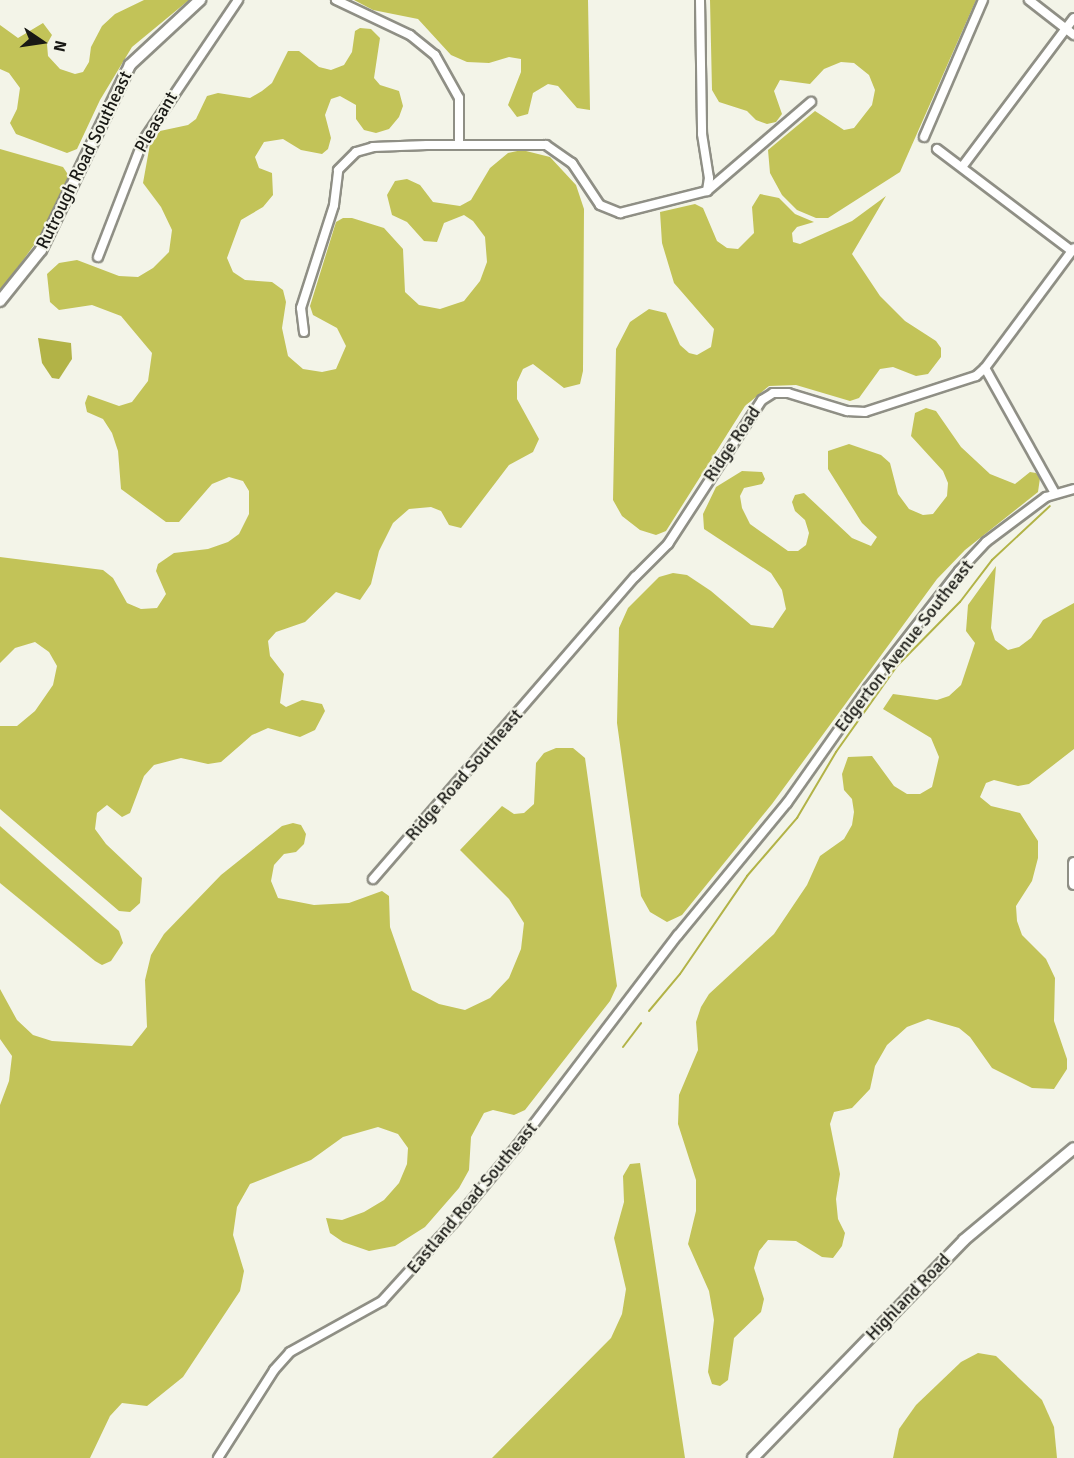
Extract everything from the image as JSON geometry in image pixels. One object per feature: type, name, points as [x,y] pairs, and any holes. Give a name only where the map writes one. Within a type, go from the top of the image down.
[{"type":"street","name":"Rutrough Road Southeast","points":[[0,301],[41,250],[130,65],[147,45],[200,0]]},
{"type":"street","name":"Pleasant","points":[[98,257],[143,141],[238,0]]},
{"type":"street","points":[[336,0],[410,35],[435,55],[459,98],[459,145]]},
{"type":"street","points":[[700,0],[702,134],[709,178],[707,191]]},
{"type":"street","points":[[924,137],[983,0]]},
{"type":"street","points":[[1029,0],[1074,35]]},
{"type":"street","points":[[962,167],[1074,18]]},
{"type":"street","points":[[304,332],[301,308],[334,205],[342,163],[356,152],[373,147],[546,145],[565,157],[600,205],[613,213],[661,206],[707,191],[811,102]]},
{"type":"street","points":[[937,149],[1073,250],[985,369],[1055,493],[1074,489]]},
{"type":"street","name":"Ridge Road","points":[[553,671],[668,544],[727,448],[766,396],[788,393],[847,411],[865,412],[951,385],[985,369]]},
{"type":"street","name":"Edgerton Avenue Southeast","points":[[701,906],[787,803],[868,688],[959,571],[986,542],[1055,493]]},
{"type":"street","name":"Ridge Road Southeast","points":[[373,879],[553,671]]},
{"type":"street","points":[[1074,863],[1074,884]]},
{"type":"street","name":"Eastland Road Southeast","points":[[218,1458],[274,1370],[290,1352],[318,1333],[369,1310],[430,1249],[517,1146],[701,906]]},
{"type":"street","name":"Highland Road","points":[[753,1458],[964,1240],[1074,1148]]},
{"type":"shaded area","points":[[144,0],[189,0],[132,47],[100,100],[77,149],[67,153],[16,134],[10,123],[17,109],[20,88],[9,73],[0,69],[0,25],[18,38],[43,23],[52,35],[47,44],[48,56],[60,69],[75,74],[83,72],[89,62],[91,47],[102,26],[115,14]]},
{"type":"shaded area","points":[[354,0],[588,0],[590,110],[577,108],[558,86],[548,84],[533,93],[528,114],[517,117],[508,105],[521,72],[521,59],[509,57],[489,63],[467,62],[451,55],[418,19],[373,10]]},
{"type":"shaded area","points":[[710,0],[976,0],[900,172],[828,218],[816,218],[797,210],[782,195],[770,173],[768,150],[815,111],[844,130],[854,128],[872,105],[875,90],[869,75],[854,63],[841,62],[824,69],[810,84],[780,80],[774,91],[782,114],[776,122],[767,124],[756,120],[747,111],[719,102],[712,90]]},
{"type":"shaded area","points":[[360,28],[371,29],[380,38],[374,78],[380,85],[399,91],[403,106],[399,117],[389,129],[376,133],[364,130],[356,119],[356,105],[340,96],[331,99],[325,115],[331,138],[328,149],[322,154],[301,150],[283,139],[264,142],[255,157],[259,168],[272,173],[273,195],[263,207],[241,220],[227,258],[233,272],[245,280],[272,282],[283,290],[286,302],[282,328],[288,356],[303,369],[322,372],[336,369],[346,346],[337,328],[313,315],[310,306],[336,222],[343,218],[352,218],[384,228],[403,249],[405,292],[419,305],[440,309],[464,301],[480,281],[487,262],[485,237],[473,221],[464,215],[444,223],[437,242],[424,241],[407,222],[392,215],[387,195],[395,181],[407,179],[420,185],[433,202],[460,206],[471,200],[490,168],[508,153],[522,150],[550,157],[576,185],[584,209],[583,371],[580,384],[564,388],[533,364],[523,369],[517,382],[517,399],[539,439],[533,452],[509,465],[461,528],[449,525],[441,511],[431,507],[409,509],[393,523],[379,551],[371,584],[360,600],[336,592],[305,622],[276,632],[268,641],[270,656],[284,674],[280,703],[286,707],[302,700],[322,704],[325,711],[315,730],[300,737],[268,728],[252,735],[221,762],[208,764],[181,758],[154,765],[144,776],[130,813],[122,817],[107,805],[97,813],[95,829],[106,844],[142,878],[140,903],[130,912],[119,911],[0,809],[0,726],[17,726],[35,711],[53,685],[57,666],[49,652],[35,642],[15,648],[0,663],[0,557],[103,570],[113,578],[127,603],[141,609],[157,608],[166,594],[156,571],[158,564],[174,553],[208,549],[228,542],[239,534],[249,514],[249,491],[243,481],[229,477],[212,484],[179,522],[166,522],[121,489],[118,451],[112,433],[103,419],[87,412],[85,403],[88,395],[119,406],[132,402],[148,381],[152,353],[121,316],[92,305],[59,310],[50,302],[47,274],[59,263],[77,260],[119,276],[138,277],[153,268],[169,252],[172,230],[161,207],[143,183],[150,144],[160,131],[188,125],[196,119],[207,96],[218,93],[250,98],[262,91],[272,83],[288,51],[299,51],[319,67],[331,70],[344,65],[352,52],[355,31]]},
{"type":"shaded area","points":[[0,149],[63,167],[69,176],[50,223],[0,292]]},
{"type":"shaded area","points":[[760,194],[779,198],[795,214],[814,222],[797,227],[792,233],[793,242],[800,244],[852,221],[886,196],[852,254],[880,296],[905,321],[936,341],[941,348],[941,357],[928,374],[916,376],[893,367],[880,369],[859,398],[850,401],[796,385],[769,386],[745,406],[666,531],[656,535],[640,530],[622,516],[613,500],[616,349],[630,322],[649,309],[666,313],[680,345],[689,353],[697,355],[711,347],[714,329],[674,283],[662,243],[660,212],[695,204],[703,208],[717,241],[727,248],[738,249],[754,233],[752,207]]},
{"type":"shaded area","points":[[38,338],[71,343],[72,359],[59,379],[52,378],[42,363]]},
{"type":"shaded area","points":[[926,408],[936,411],[961,447],[990,474],[1015,484],[1030,472],[1036,473],[1040,478],[1038,492],[965,550],[937,579],[772,804],[682,915],[667,922],[650,912],[641,896],[617,723],[619,628],[628,608],[659,577],[673,573],[687,575],[711,591],[751,625],[773,628],[786,609],[782,590],[771,573],[704,529],[703,514],[716,487],[742,471],[762,472],[765,479],[762,484],[744,488],[740,496],[742,508],[750,524],[788,551],[798,551],[806,545],[809,533],[805,520],[795,511],[792,502],[795,495],[804,493],[852,538],[871,546],[877,537],[862,523],[828,469],[828,451],[849,444],[881,455],[890,463],[898,494],[909,509],[923,515],[933,514],[947,496],[948,483],[943,471],[911,436],[915,413]]},
{"type":"shaded area","points":[[996,566],[991,628],[995,640],[1008,650],[1019,647],[1031,638],[1043,620],[1074,603],[1074,749],[1029,784],[1018,786],[994,780],[986,783],[980,797],[991,806],[1020,813],[1038,841],[1038,858],[1032,881],[1016,906],[1017,921],[1022,935],[1046,959],[1055,978],[1054,1021],[1067,1059],[1067,1069],[1054,1089],[1032,1088],[992,1068],[970,1037],[959,1028],[928,1019],[907,1027],[887,1045],[875,1066],[870,1089],[852,1108],[834,1112],[830,1124],[840,1174],[836,1199],[838,1219],[845,1233],[842,1246],[833,1258],[822,1257],[796,1241],[768,1240],[759,1251],[754,1268],[764,1299],[761,1312],[734,1338],[728,1380],[720,1386],[712,1384],[708,1372],[714,1320],[709,1291],[688,1244],[696,1211],[696,1180],[678,1124],[679,1095],[698,1050],[696,1022],[701,1007],[709,994],[774,934],[807,885],[820,856],[844,839],[852,825],[854,812],[852,799],[844,790],[842,774],[848,757],[872,756],[894,786],[907,794],[920,794],[932,787],[939,757],[931,738],[883,709],[893,694],[937,700],[949,696],[961,685],[975,643],[966,631],[968,605]]},
{"type":"shaded area","points":[[556,748],[573,748],[585,758],[617,986],[610,1001],[525,1110],[514,1115],[493,1110],[484,1113],[471,1137],[469,1170],[459,1188],[425,1227],[395,1246],[369,1251],[343,1242],[330,1233],[326,1218],[342,1220],[364,1212],[384,1200],[399,1183],[407,1164],[408,1148],[398,1134],[378,1127],[343,1137],[311,1160],[250,1184],[237,1207],[233,1235],[244,1271],[240,1291],[183,1377],[147,1406],[122,1403],[110,1416],[90,1458],[0,1458],[0,1105],[9,1081],[12,1056],[0,1039],[0,989],[17,1020],[33,1035],[52,1041],[132,1046],[147,1027],[145,980],[151,955],[164,934],[221,875],[282,826],[293,823],[301,825],[306,834],[304,844],[296,852],[284,854],[274,865],[271,881],[278,898],[314,905],[349,903],[382,891],[389,896],[390,927],[412,990],[439,1004],[465,1010],[490,998],[509,978],[521,949],[524,923],[509,899],[460,850],[502,806],[514,814],[524,813],[534,804],[536,763],[544,753]]},
{"type":"shaded area","points":[[0,826],[119,931],[123,943],[111,961],[102,965],[95,961],[0,883]]},
{"type":"shaded area","points":[[640,1163],[685,1458],[492,1458],[611,1338],[622,1314],[626,1289],[614,1238],[624,1202],[623,1176],[630,1164]]},
{"type":"shaded area","points":[[978,1353],[996,1356],[1042,1400],[1054,1427],[1057,1458],[893,1458],[899,1429],[916,1405],[961,1362]]},
{"type":"waterway","points":[[649,1011],[680,974],[747,876],[797,818],[836,752],[897,666],[960,602],[992,560],[1050,506]]},
{"type":"waterway","points":[[623,1047],[641,1023]]}]
